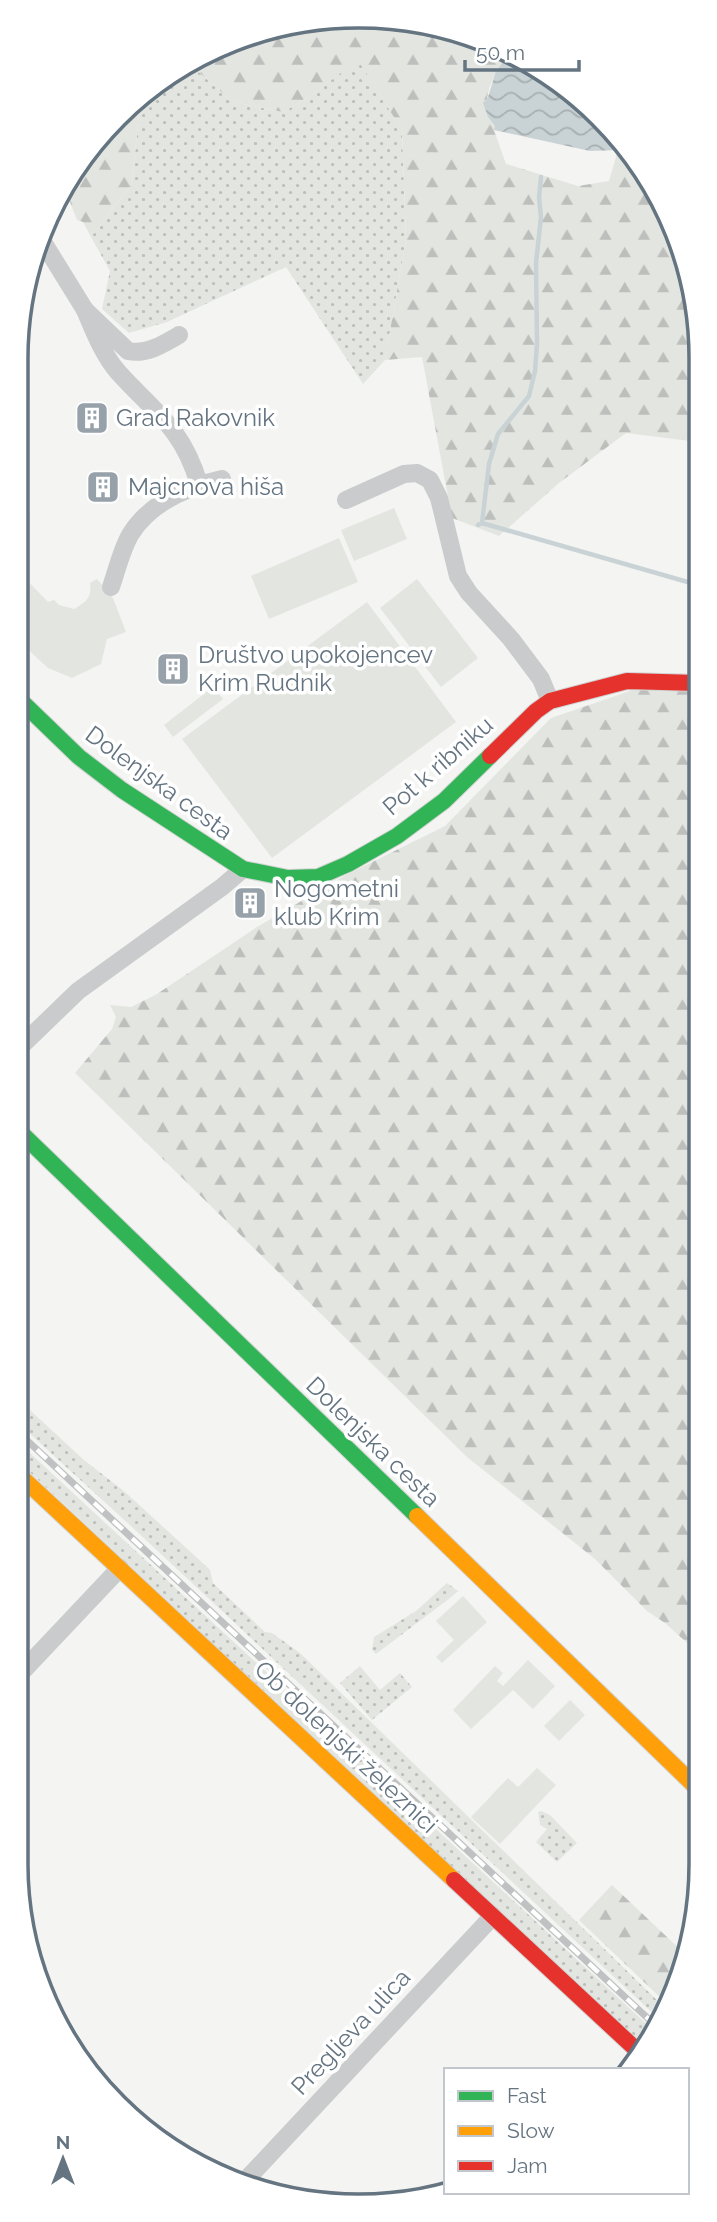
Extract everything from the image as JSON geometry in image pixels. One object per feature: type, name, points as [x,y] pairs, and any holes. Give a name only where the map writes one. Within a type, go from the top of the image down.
[{"type":"street","points":[[47,249],[85,310],[117,370],[179,437],[189,455],[199,484]]},
{"type":"street","points":[[85,310],[128,351],[154,348],[179,335]]},
{"type":"street","points":[[346,500],[404,474],[417,472],[429,480],[439,498],[458,576],[469,593],[511,639],[541,679],[550,701]]},
{"type":"street","points":[[111,587],[131,533],[161,503],[199,484],[222,479]]},
{"type":"street","name":"Pot k ribniku","points":[[243,869],[288,878],[317,877],[348,864],[397,836],[444,801],[536,711],[550,701],[627,681],[689,683]]},
{"type":"street","name":"Dolenjska cesta","points":[[28,708],[79,757],[122,790],[243,869]]},
{"type":"street","points":[[28,1039],[79,991],[243,869]]},
{"type":"street","name":"Dolenjska cesta","points":[[28,1140],[689,1780]]},
{"type":"street","name":"Ob dolenjski železnici","points":[[28,1483],[633,2047]]},
{"type":"street","points":[[28,1665],[120,1567]]},
{"type":"street","name":"Pregljeva ulica","points":[[250,2175],[493,1916]]},
{"type":"green space","points":[[358,28],[402,31],[444,39],[504,62],[489,89],[487,108],[496,127],[494,130],[506,164],[578,186],[609,181],[617,153],[655,212],[671,252],[683,294],[689,358],[689,441],[626,433],[559,483],[499,536],[452,518],[422,357],[385,360],[406,239],[402,130],[358,60],[309,97],[283,112],[233,102],[197,70],[232,53],[294,34]]},
{"type":"green space","points":[[358,59],[402,130],[406,239],[385,360],[363,384],[286,267],[167,322],[129,333],[102,309],[110,271],[91,237],[132,184],[139,112],[157,96],[197,70],[233,102],[283,112],[309,97]]},
{"type":"green space","points":[[139,112],[132,184],[91,237],[83,222],[77,220],[69,199],[72,193],[96,157]]},
{"type":"green space","points":[[394,508],[407,539],[354,561],[341,530]]},
{"type":"green space","points":[[339,538],[358,582],[269,619],[251,576]]},
{"type":"green space","points":[[97,579],[113,598],[126,632],[107,639],[101,664],[72,678],[48,668],[28,649],[28,581],[48,602],[54,600],[59,605],[74,609],[87,599],[90,583]]},
{"type":"green space","points":[[417,579],[478,658],[441,687],[380,608]]},
{"type":"green space","points":[[367,602],[456,722],[272,858],[182,739]]},
{"type":"green space","points":[[213,687],[223,699],[173,737],[164,725]]},
{"type":"green space","points":[[633,690],[689,691],[689,1645],[647,1611],[595,1559],[467,1457],[75,1073],[112,1029],[116,1017],[110,1005],[131,1007],[157,994],[257,927],[346,875],[445,826],[551,718]]},
{"type":"green space","points":[[28,1408],[206,1566],[210,1570],[213,1583],[265,1632],[272,1633],[300,1653],[659,2002],[653,2013],[28,1432]]},
{"type":"green space","points":[[28,1451],[647,2025],[638,2040],[28,1470]]},
{"type":"green space","points":[[447,1583],[458,1591],[376,1654],[372,1650],[374,1637],[416,1611]]},
{"type":"green space","points":[[463,1596],[487,1622],[442,1663],[436,1657],[454,1640],[436,1621]]},
{"type":"green space","points":[[528,1660],[555,1686],[533,1709],[513,1690],[471,1729],[453,1710],[495,1666],[503,1673],[497,1681],[503,1686]]},
{"type":"green space","points":[[360,1666],[380,1690],[400,1673],[412,1687],[372,1720],[340,1683]]},
{"type":"green space","points":[[570,1700],[585,1715],[559,1741],[544,1726]]},
{"type":"green space","points":[[537,1768],[556,1785],[500,1844],[471,1817],[508,1778],[518,1787]]},
{"type":"green space","points":[[538,1812],[550,1815],[577,1843],[557,1862],[536,1842],[547,1829],[540,1825]]},
{"type":"green space","points":[[612,1885],[678,1948],[661,1998],[579,1920]]},
{"type":"water","points":[[504,61],[524,72],[560,96],[615,150],[590,151],[494,130],[495,126],[483,103],[488,97],[496,71]]},
{"type":"waterway","points":[[478,525],[482,523],[489,464],[498,434],[529,396],[535,371],[536,263],[541,217],[541,177]]},
{"type":"waterway","points":[[482,523],[689,582]]},
{"type":"railway","points":[[28,1441],[650,2020]]},
{"type":"traffic: fast","points":[[28,708],[79,757],[122,790],[243,869],[288,878],[318,877],[348,864],[397,836],[444,801],[490,756]]},
{"type":"traffic: fast","points":[[28,1140],[417,1516]]},
{"type":"traffic: slow","points":[[28,1483],[454,1880]]},
{"type":"traffic: slow","points":[[417,1516],[689,1780]]},
{"type":"traffic: jam","points":[[490,756],[550,701],[627,681],[689,683]]},
{"type":"traffic: jam","points":[[454,1880],[633,2047]]},
{"type":"place","name":"Grad Rakovnik","points":[[92,418]]},
{"type":"place","name":"Majcnova hiša","points":[[103,487]]},
{"type":"place","name":"Društvo upokojencev Krim Rudnik","points":[[173,669]]},
{"type":"place","name":"Nogometni klub Krim","points":[[250,903]]}]
